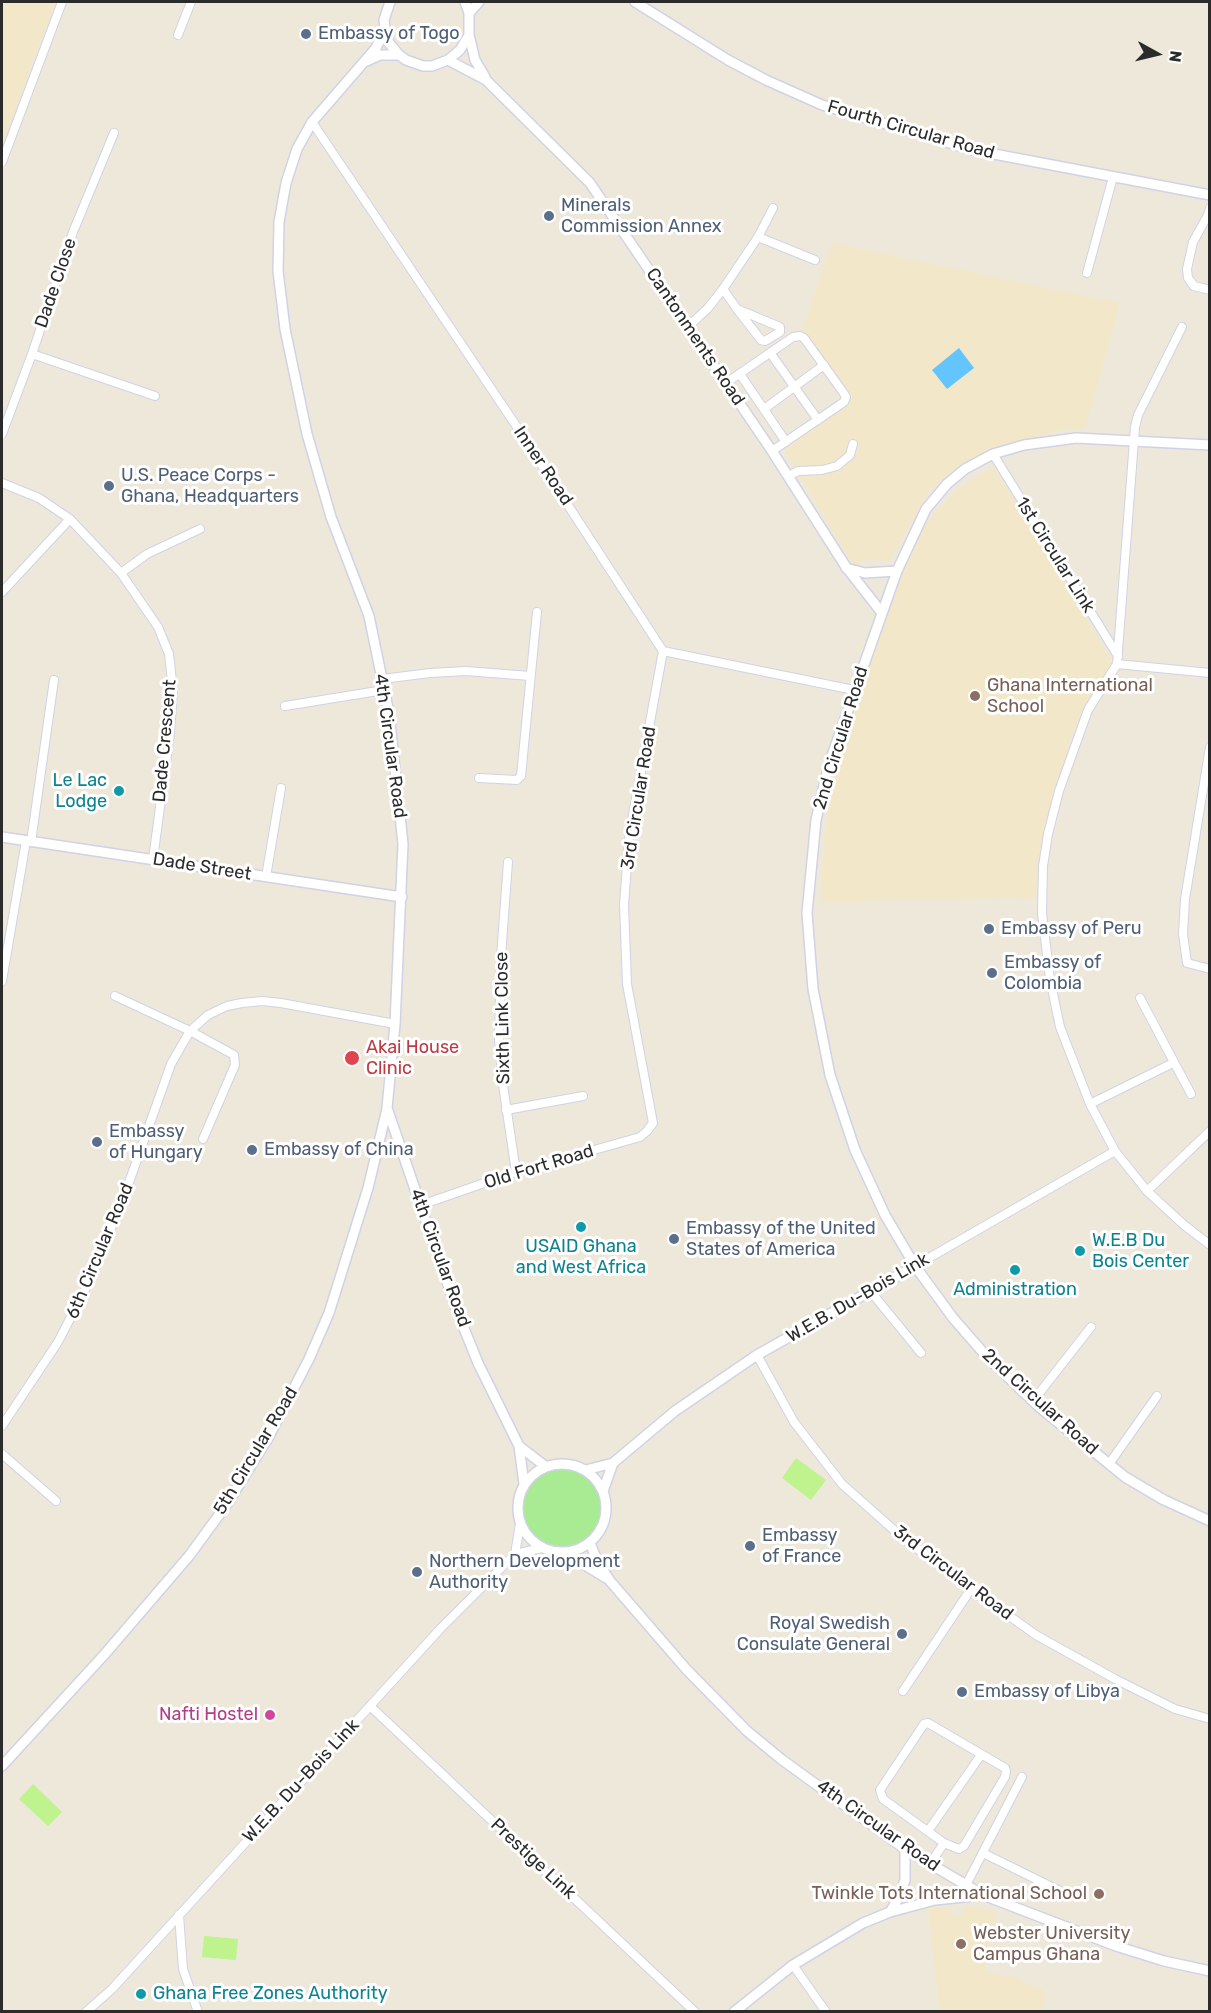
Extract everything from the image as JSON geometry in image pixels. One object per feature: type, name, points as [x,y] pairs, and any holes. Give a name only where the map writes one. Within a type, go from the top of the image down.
[{"type":"street","points":[[2,162],[62,2]]},
{"type":"street","points":[[178,35],[191,2]]},
{"type":"street","name":"4th Circular Road","points":[[389,2],[381,40],[366,61],[342,85],[312,122],[297,149],[285,183],[279,222],[278,271],[285,329],[307,434],[332,517],[369,616],[394,754],[403,844],[402,897],[395,1024],[387,1108],[457,1311],[478,1363],[519,1446],[524,1484]]},
{"type":"street","points":[[465,2],[469,13],[469,35],[475,60],[486,80]]},
{"type":"street","points":[[469,13],[479,2]]},
{"type":"street","name":"Fourth Circular Road","points":[[635,2],[728,60],[822,105],[973,150],[1209,195]]},
{"type":"street","points":[[385,28],[389,43],[399,55],[423,66],[432,66],[448,60],[460,50],[469,35]]},
{"type":"street","points":[[366,61],[380,55],[399,55]]},
{"type":"street","points":[[448,60],[486,80]]},
{"type":"street","name":"Cantonments Road","points":[[486,80],[590,183],[689,326],[789,476],[846,567],[882,613]]},
{"type":"street","name":"Inner Road","points":[[312,122],[517,427],[663,651]]},
{"type":"street","name":"Dade Close","points":[[2,434],[73,232],[114,133]]},
{"type":"street","points":[[1087,273],[1113,177]]},
{"type":"street","points":[[689,326],[723,289],[758,237],[773,208]]},
{"type":"street","points":[[1209,208],[1207,223],[1193,242],[1186,269],[1188,278],[1194,286],[1209,290]]},
{"type":"street","points":[[758,237],[815,260]]},
{"type":"street","points":[[723,289],[737,309],[761,339],[765,340],[781,330],[780,327],[737,309]]},
{"type":"street","points":[[1182,327],[1138,415],[1133,440],[1117,660],[1088,710],[1059,791],[1042,866],[1041,913],[1050,979],[1060,1028],[1090,1104],[1115,1151],[1147,1191],[1209,1245]]},
{"type":"street","points":[[726,383],[793,337],[800,336],[804,338],[846,397],[844,402],[772,451]]},
{"type":"street","points":[[32,354],[155,396]]},
{"type":"street","points":[[771,354],[818,420]]},
{"type":"street","points":[[764,409],[824,365]]},
{"type":"street","points":[[740,374],[786,442]]},
{"type":"street","name":"2nd Circular Road","points":[[1209,445],[1076,438],[1024,446],[993,454],[965,469],[947,484],[926,509],[897,571],[829,764],[816,820],[807,913],[813,989],[830,1075],[855,1150],[885,1215],[915,1266],[953,1318],[987,1357],[1033,1401],[1125,1477],[1164,1500],[1209,1521]]},
{"type":"street","points":[[789,476],[798,471],[822,471],[837,466],[850,455],[853,444]]},
{"type":"street","name":"1st Circular Link","points":[[993,454],[1117,660]]},
{"type":"street","name":"Dade Crescent","points":[[2,483],[39,498],[70,519],[121,573],[158,627],[169,654],[173,690],[170,733],[153,860]]},
{"type":"street","points":[[2,592],[70,519]]},
{"type":"street","points":[[121,573],[147,554],[200,529]]},
{"type":"street","points":[[846,567],[865,573],[897,571]]},
{"type":"street","points":[[479,778],[517,780],[521,776],[537,612]]},
{"type":"street","points":[[663,651],[854,690]]},
{"type":"street","name":"3rd Circular Road","points":[[653,1123],[627,984],[624,905],[629,837],[663,651]]},
{"type":"street","points":[[1117,660],[1209,673]]},
{"type":"street","points":[[382,679],[466,671],[530,676]]},
{"type":"street","points":[[2,981],[29,842],[54,680]]},
{"type":"street","points":[[285,706],[384,690]]},
{"type":"street","points":[[1209,747],[1208,767],[1185,898],[1183,934],[1187,963],[1209,969]]},
{"type":"street","points":[[266,877],[281,788]]},
{"type":"street","name":"Dade Street","points":[[2,837],[402,897]]},
{"type":"street","name":"Sixth Link Close","points":[[508,862],[501,956],[500,1040],[506,1110],[516,1172]]},
{"type":"street","points":[[115,996],[190,1030],[234,1055],[235,1065],[203,1139]]},
{"type":"street","points":[[1140,998],[1191,1094]]},
{"type":"street","name":"6th Circular Road","points":[[2,1426],[58,1342],[91,1278],[127,1188],[171,1064],[190,1030],[208,1015],[227,1006],[262,1001],[395,1024]]},
{"type":"street","points":[[1090,1104],[1173,1063]]},
{"type":"street","points":[[506,1110],[583,1096]]},
{"type":"street","name":"5th Circular Road","points":[[2,1766],[97,1663],[189,1556],[227,1504],[268,1438],[309,1359],[333,1302],[365,1197],[387,1108]]},
{"type":"street","name":"Old Fort Road","points":[[421,1204],[516,1172],[640,1137],[653,1123]]},
{"type":"street","points":[[1147,1191],[1209,1131]]},
{"type":"street","name":"W.E.B. Du-Bois Link","points":[[586,1470],[613,1462],[675,1411],[757,1355],[1115,1151]]},
{"type":"street","points":[[871,1292],[921,1353]]},
{"type":"street","points":[[1033,1401],[1091,1327]]},
{"type":"street","name":"3rd Circular Road","points":[[757,1355],[794,1422],[842,1484],[903,1538],[1036,1635],[1175,1709],[1209,1719]]},
{"type":"street","points":[[1109,1464],[1157,1396]]},
{"type":"street","name":"4th Circular Road","points":[[519,1446],[545,1466]]},
{"type":"street","points":[[2,1454],[56,1501]]},
{"type":"street","points":[[603,1491],[613,1462]]},
{"type":"street","points":[[520,1524],[529,1538],[542,1548],[565,1553],[578,1550],[600,1532],[605,1519],[607,1505],[596,1479],[586,1470],[573,1464],[559,1463],[545,1466],[533,1473],[524,1484],[518,1504],[520,1524],[515,1554],[542,1548]]},
{"type":"street","name":"4th Circular Road","points":[[590,1542],[597,1560],[610,1581],[687,1670],[747,1731],[781,1759],[905,1849],[983,1895],[1116,1946],[1209,1971]]},
{"type":"street","name":"4th Circular Road","points":[[565,1553],[598,1571],[610,1581]]},
{"type":"street","name":"W.E.B. Du-Bois Link","points":[[89,2011],[112,1989],[441,1628],[515,1554]]},
{"type":"street","points":[[903,1691],[971,1589]]},
{"type":"street","name":"Prestige Link","points":[[370,1706],[695,2012]]},
{"type":"street","points":[[924,1724],[931,1724],[1005,1768],[1006,1774],[964,1846],[959,1849],[944,1843],[928,1831],[883,1798],[880,1790],[924,1724]]},
{"type":"street","points":[[928,1831],[981,1755]]},
{"type":"street","points":[[966,1885],[1022,1777]]},
{"type":"street","points":[[930,1864],[944,1843]]},
{"type":"street","points":[[890,1912],[905,1881],[905,1849]]},
{"type":"street","points":[[982,1853],[1060,1891]]},
{"type":"street","points":[[734,2012],[793,1965],[863,1923],[890,1912],[935,1900],[983,1895]]},
{"type":"street","points":[[179,1914],[183,1969],[198,2012]]},
{"type":"street","points":[[793,1965],[826,2012]]},
{"type":"shaded area","points":[[2,2],[57,2],[34,58],[2,151]]},
{"type":"shaded area","points":[[832,243],[1120,303],[1085,430],[1068,429],[1014,442],[965,463],[930,489],[890,560],[865,560],[854,566],[784,450],[853,397],[803,329]]},
{"type":"shaded area","name":"Ghana International School","points":[[994,467],[1112,662],[1073,732],[1039,855],[1036,898],[820,902],[824,835],[845,731],[900,579],[920,530],[959,488]]},
{"type":"shaded area","name":"Webster University Campus Ghana","points":[[964,1907],[978,1907],[997,1912],[984,1972],[1022,1978],[1021,1981],[1045,1989],[1043,1994],[1048,1996],[1041,2011],[940,2011],[928,1908],[950,1908],[954,1917],[961,1916]]},
{"type":"green space","points":[[796,1458],[826,1480],[811,1500],[782,1478]]},
{"type":"green space","points":[[562,1468],[578,1471],[591,1480],[600,1493],[603,1509],[600,1525],[591,1538],[578,1547],[562,1550],[546,1547],[533,1538],[524,1525],[521,1509],[524,1493],[533,1480],[546,1471]]},
{"type":"green space","points":[[33,1784],[62,1812],[48,1826],[19,1799]]},
{"type":"green space","points":[[204,1936],[238,1939],[236,1960],[202,1957]]},
{"type":"water","points":[[959,348],[974,368],[947,389],[932,370]]},
{"type":"place","name":"Embassy of Togo","points":[[306,34]]},
{"type":"place","name":"Minerals Commission Annex","points":[[549,216]]},
{"type":"place","name":"U.S. Peace Corps - Ghana, Headquarters","points":[[109,486]]},
{"type":"place","name":"Ghana International School","points":[[975,696]]},
{"type":"place","name":"Le Lac Lodge","points":[[119,791]]},
{"type":"place","name":"Embassy of Peru","points":[[989,929]]},
{"type":"place","name":"Embassy of Colombia","points":[[992,973]]},
{"type":"place","name":"Akai House Clinic","points":[[352,1058]]},
{"type":"place","name":"Embassy of Hungary","points":[[97,1142]]},
{"type":"place","name":"Embassy of China","points":[[252,1150]]},
{"type":"place","name":"USAID Ghana and West Africa","points":[[581,1227]]},
{"type":"place","name":"Embassy of the United States of America","points":[[674,1239]]},
{"type":"place","name":"W.E.B Du Bois Center","points":[[1080,1251]]},
{"type":"place","name":"Administration","points":[[1015,1270]]},
{"type":"place","name":"Embassy of France","points":[[750,1546]]},
{"type":"place","name":"Northern Development Authority","points":[[417,1572]]},
{"type":"place","name":"Royal Swedish Consulate General","points":[[902,1634]]},
{"type":"place","name":"Embassy of Libya","points":[[962,1692]]},
{"type":"place","name":"Nafti Hostel","points":[[270,1715]]},
{"type":"place","name":"Twinkle Tots International School","points":[[1099,1894]]},
{"type":"place","name":"Webster University Campus Ghana","points":[[961,1944]]},
{"type":"place","name":"Ghana Free Zones Authority","points":[[141,1994]]}]
